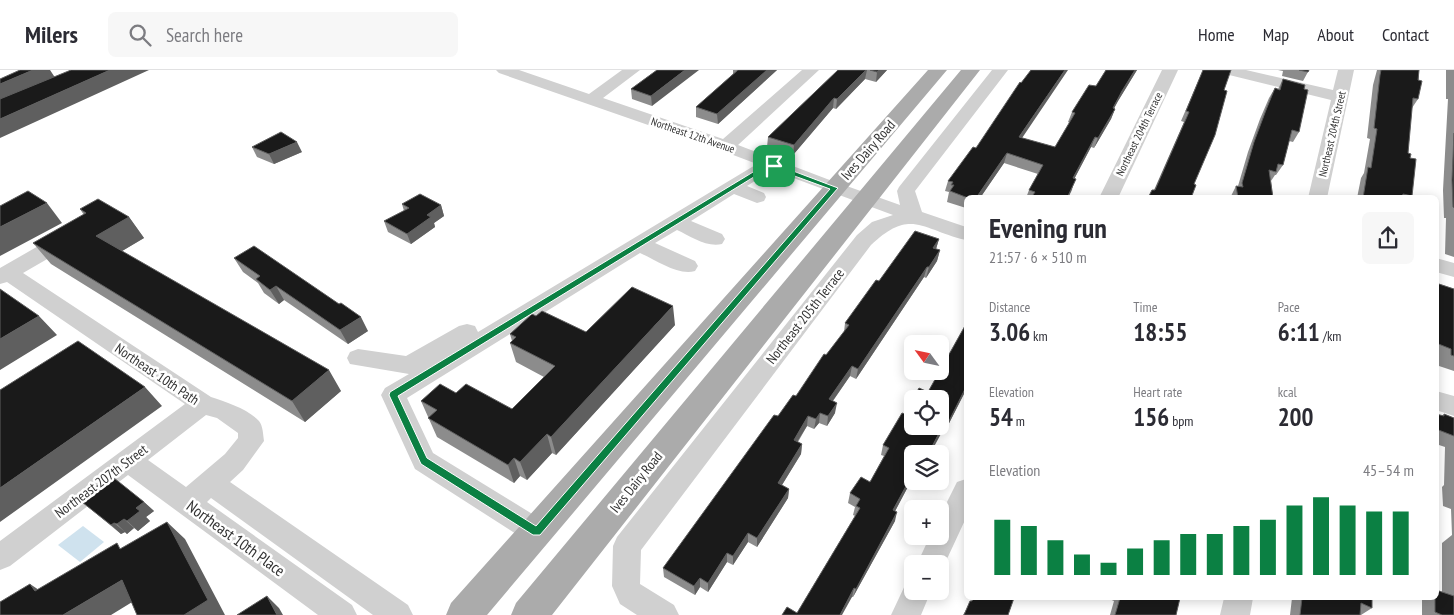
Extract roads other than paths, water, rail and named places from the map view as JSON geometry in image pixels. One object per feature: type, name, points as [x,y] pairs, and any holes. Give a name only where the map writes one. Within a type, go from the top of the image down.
[{"type":"main road","name":"Ives Dairy Road","points":[[464,615],[938,70]]},
{"type":"main road","name":"Ives Dairy Road","points":[[529,615],[971,70]]},
{"type":"street","name":"Northeast 12th Avenue","points":[[504,70],[726,146],[835,188],[964,233]]},
{"type":"street","points":[[590,100],[632,70]]},
{"type":"street","points":[[726,146],[811,70]]},
{"type":"street","points":[[912,215],[906,191],[1000,70]]},
{"type":"street","name":"Northeast 204th Terrace","points":[[1109,195],[1170,70]]},
{"type":"street","points":[[1226,70],[1341,97]]},
{"type":"street","name":"Northeast 204th Street","points":[[1318,195],[1346,70]]},
{"type":"street","points":[[537,532],[424,461],[393,395],[733,187],[766,162]]},
{"type":"street","points":[[358,358],[409,365],[606,255],[766,162]]},
{"type":"street","points":[[733,187],[757,197]]},
{"type":"street","name":"Northeast 205th Terrace","points":[[664,615],[630,594],[626,586],[627,546],[864,240],[879,226],[912,215]]},
{"type":"street","points":[[675,222],[715,239]]},
{"type":"street","points":[[4,275],[69,237]]},
{"type":"street","points":[[639,244],[688,266]]},
{"type":"street","points":[[1439,265],[1454,270]]},
{"type":"street","name":"Northeast 10th Path","points":[[4,275],[89,339],[203,404],[225,411],[250,428],[251,441],[234,462],[188,503]]},
{"type":"street","points":[[1439,401],[1454,406]]},
{"type":"street","name":"Northeast 207th Street","points":[[0,557],[203,404]]},
{"type":"street","name":"Northeast 10th Place","points":[[129,461],[342,615]]},
{"type":"street","name":"Northeast 10th Place","points":[[211,484],[398,615]]},
{"type":"street","points":[[935,555],[964,494]]},
{"type":"street","points":[[253,550],[275,529]]},
{"type":"street","points":[[906,615],[913,600]]},
{"type":"street","points":[[1235,615],[1239,600]]},
{"type":"water","points":[[83,526],[104,542],[80,562],[58,545]]}]
